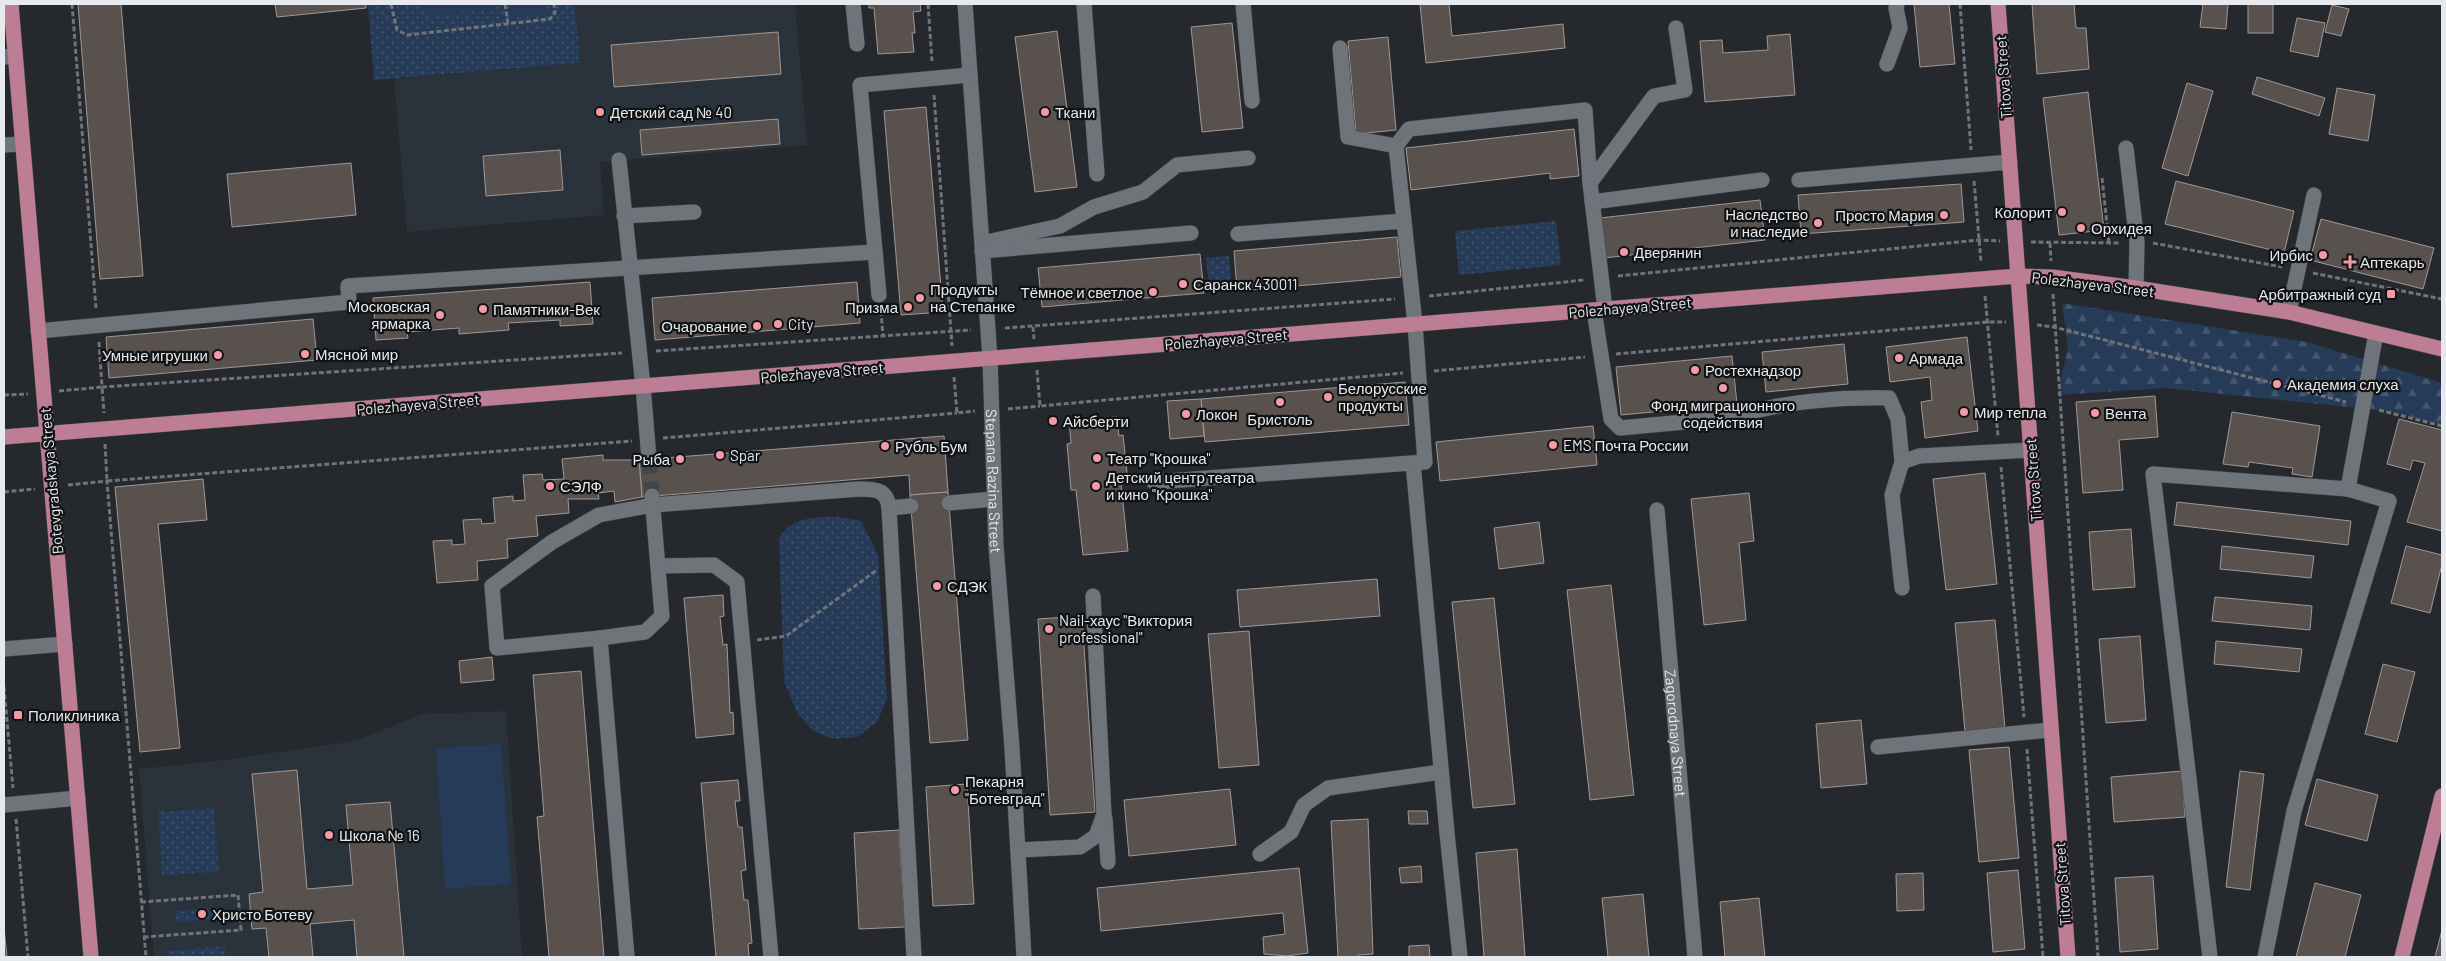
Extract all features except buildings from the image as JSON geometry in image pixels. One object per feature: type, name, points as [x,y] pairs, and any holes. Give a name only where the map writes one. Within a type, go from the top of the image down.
[{"type":"main road","name":"Botevgradskaya Street","points":[[11,4],[10,56],[22,144],[91,957]]},
{"type":"main road","name":"Titova Street","points":[[1998,4],[2068,957]]},
{"type":"main road","name":"Polezhayeva Street","points":[[4,437],[2018,276],[2052,277],[2136,288],[2289,312],[2442,349]]},
{"type":"main road","points":[[2402,957],[2442,802]]},
{"type":"street","points":[[854,4],[857,44]]},
{"type":"street","name":"Stepana Razina Street","points":[[965,4],[990,358],[994,499],[1024,957]]},
{"type":"street","points":[[1084,4],[1097,174]]},
{"type":"street","points":[[1243,4],[1252,100]]},
{"type":"street","points":[[1887,64],[1900,28],[1897,4]]},
{"type":"street","points":[[1590,183],[1654,96],[1685,90],[1676,28]]},
{"type":"street","points":[[1340,48],[1348,137],[1396,146]]},
{"type":"street","points":[[880,295],[860,85],[970,75]]},
{"type":"street","points":[[1154,482],[1424,462],[1415,324],[1396,146],[1409,129],[1585,110],[1590,183],[1600,278],[1601,355],[1611,419],[1620,428],[1738,417],[1755,410],[1778,406],[1865,397],[1889,398],[1898,419],[1902,462],[1892,495],[1902,588]]},
{"type":"street","points":[[4,145],[22,144]]},
{"type":"street","points":[[2126,148],[2137,243],[2136,288]]},
{"type":"street","points":[[982,247],[1060,226],[1094,207],[1143,192],[1177,165],[1248,158]]},
{"type":"street","points":[[619,160],[628,268],[643,386],[649,459]]},
{"type":"street","points":[[1799,180],[2010,162]]},
{"type":"street","points":[[1592,202],[1762,180]]},
{"type":"street","points":[[2289,312],[2314,196]]},
{"type":"street","points":[[624,216],[694,212]]},
{"type":"street","points":[[1238,234],[1404,221]]},
{"type":"street","points":[[982,247],[1191,233]]},
{"type":"street","points":[[38,331],[349,302],[348,286],[875,252]]},
{"type":"street","points":[[2348,489],[2376,332]]},
{"type":"street","points":[[1902,462],[1919,456],[2031,450]]},
{"type":"street","points":[[1413,463],[1460,957]]},
{"type":"street","points":[[2210,957],[2153,474],[2348,489],[2389,501],[2294,811],[2265,957]]},
{"type":"street","points":[[653,501],[662,616],[645,632],[497,648],[492,586],[552,542],[599,515],[653,501],[872,489],[886,496],[889,508],[914,957]]},
{"type":"street","points":[[949,503],[994,499]]},
{"type":"street","points":[[889,508],[911,506]]},
{"type":"street","name":"Zagorodnaya Street","points":[[1657,510],[1695,957]]},
{"type":"street","points":[[659,566],[714,565],[737,582],[771,957]]},
{"type":"street","points":[[1093,596],[1108,862]]},
{"type":"street","points":[[600,638],[627,957]]},
{"type":"street","points":[[4,649],[65,644]]},
{"type":"street","points":[[1878,747],[2050,730]]},
{"type":"street","points":[[1260,854],[1291,832],[1304,805],[1328,788],[1441,772]]},
{"type":"street","points":[[4,806],[78,798]]},
{"type":"street","points":[[1018,850],[1080,847],[1096,836],[1104,814]]},
{"type":"path","points":[[72,4],[102,387],[638,352]]},
{"type":"path","points":[[391,4],[397,30],[407,35],[550,19],[555,13],[554,4]]},
{"type":"path","points":[[506,4],[508,24]]},
{"type":"path","points":[[928,4],[951,331]]},
{"type":"path","points":[[1960,4],[1978,240],[2025,733],[2044,957]]},
{"type":"path","points":[[2102,178],[2109,243]]},
{"type":"path","points":[[654,351],[1033,327],[1412,297],[1978,240],[2159,243],[2442,299]]},
{"type":"path","points":[[2052,277],[2098,957]]},
{"type":"path","points":[[880,295],[883,336]]},
{"type":"path","points":[[1033,327],[1040,406],[1987,322],[2022,323],[2054,327],[2442,426]]},
{"type":"path","points":[[4,492],[107,481],[957,413]]},
{"type":"path","points":[[107,481],[131,747],[146,957]]},
{"type":"path","points":[[742,642],[786,636],[891,559]]},
{"type":"path","points":[[141,902],[238,895],[240,912],[241,930],[144,937]]},
{"type":"path","points":[[240,912],[250,911]]},
{"type":"shaded area","name":"Детский сад № 40","points":[[575,4],[795,4],[807,145],[600,162],[604,215],[407,232],[394,79],[580,63]]},
{"type":"shaded area","name":"Школа № 16","points":[[506,711],[522,957],[154,957],[139,769],[224,760],[355,741],[422,714]]},
{"type":"green space","points":[[368,4],[575,4],[580,63],[374,80]]},
{"type":"green space","points":[[425,4],[496,4],[497,9],[427,16]]},
{"type":"green space","points":[[509,4],[545,4],[546,14],[510,18]]},
{"type":"green space","points":[[1556,221],[1561,265],[1459,275],[1455,231]]},
{"type":"green space","points":[[1229,256],[1232,289],[1210,292],[1206,258]]},
{"type":"green space","points":[[2062,303],[2307,342],[2442,383],[2442,425],[2389,411],[2165,388],[2057,395],[2068,348]]},
{"type":"green space","points":[[838,517],[861,521],[878,555],[887,699],[877,722],[857,737],[833,739],[813,731],[797,713],[784,681],[779,538],[784,531],[797,522],[812,518]]},
{"type":"green space","points":[[501,744],[511,884],[445,889],[436,748]]},
{"type":"green space","points":[[214,808],[219,871],[162,876],[158,812]]},
{"type":"green space","points":[[215,908],[216,919],[176,922],[175,911]]},
{"type":"green space","points":[[225,946],[225,957],[169,957],[168,951]]},
{"type":"tunnel","points":[[649,459],[652,496]]},
{"type":"place","name":"Детский сад № 40","points":[[600,112]]},
{"type":"place","name":"Ткани","points":[[1045,112]]},
{"type":"place","name":"Колорит","points":[[2062,212]]},
{"type":"place","name":"Просто Мария","points":[[1944,215]]},
{"type":"place","name":"Наследство и наследие","points":[[1818,223]]},
{"type":"place","name":"Орхидея","points":[[2081,228]]},
{"type":"place","name":"Дверянин","points":[[1624,252]]},
{"type":"place","name":"Ирбис","points":[[2323,255]]},
{"type":"place","name":"Аптекарь","points":[[2350,262]]},
{"type":"place","name":"Саранск 430011","points":[[1183,284]]},
{"type":"place","name":"Тёмное и светлое","points":[[1153,292]]},
{"type":"place","name":"Арбитражный суд","points":[[2391,294]]},
{"type":"place","name":"Продукты на Степанке","points":[[920,298]]},
{"type":"place","name":"Призма","points":[[908,307]]},
{"type":"place","name":"Памятники-Век","points":[[483,309]]},
{"type":"place","name":"Московская ярмарка","points":[[440,315]]},
{"type":"place","name":"City","points":[[778,324]]},
{"type":"place","name":"Очарование","points":[[757,326]]},
{"type":"place","name":"Мясной мир","points":[[305,354]]},
{"type":"place","name":"Умные игрушки","points":[[218,355]]},
{"type":"place","name":"Армада","points":[[1899,358]]},
{"type":"place","name":"Ростехнадзор","points":[[1695,370]]},
{"type":"place","name":"Академия слуха","points":[[2277,384]]},
{"type":"place","name":"Фонд миграционного содействия","points":[[1723,388]]},
{"type":"place","name":"Белорусские продукты","points":[[1328,397]]},
{"type":"place","name":"Бристоль","points":[[1280,402]]},
{"type":"place","name":"Мир тепла","points":[[1964,412]]},
{"type":"place","name":"Вента","points":[[2095,413]]},
{"type":"place","name":"Локон","points":[[1186,414]]},
{"type":"place","name":"Айсберти","points":[[1053,421]]},
{"type":"place","name":"EMS Почта России","points":[[1553,445]]},
{"type":"place","name":"Рубль Бум","points":[[885,446]]},
{"type":"place","name":"Spar","points":[[720,455]]},
{"type":"place","name":"Театр \"Крошка\"","points":[[1097,458]]},
{"type":"place","name":"Рыба","points":[[680,459]]},
{"type":"place","name":"СЭЛФ","points":[[550,486]]},
{"type":"place","name":"Детский центр театра и кино \"Крошка\"","points":[[1096,486]]},
{"type":"place","name":"СДЭК","points":[[937,586]]},
{"type":"place","name":"Nail-хаус \"Виктория professional\"","points":[[1049,629]]},
{"type":"place","name":"Поликлиника","points":[[18,715]]},
{"type":"place","name":"Пекарня \"Ботевград\"","points":[[955,790]]},
{"type":"place","name":"Школа № 16","points":[[329,835]]},
{"type":"place","name":"Христо Ботеву","points":[[202,914]]}]
